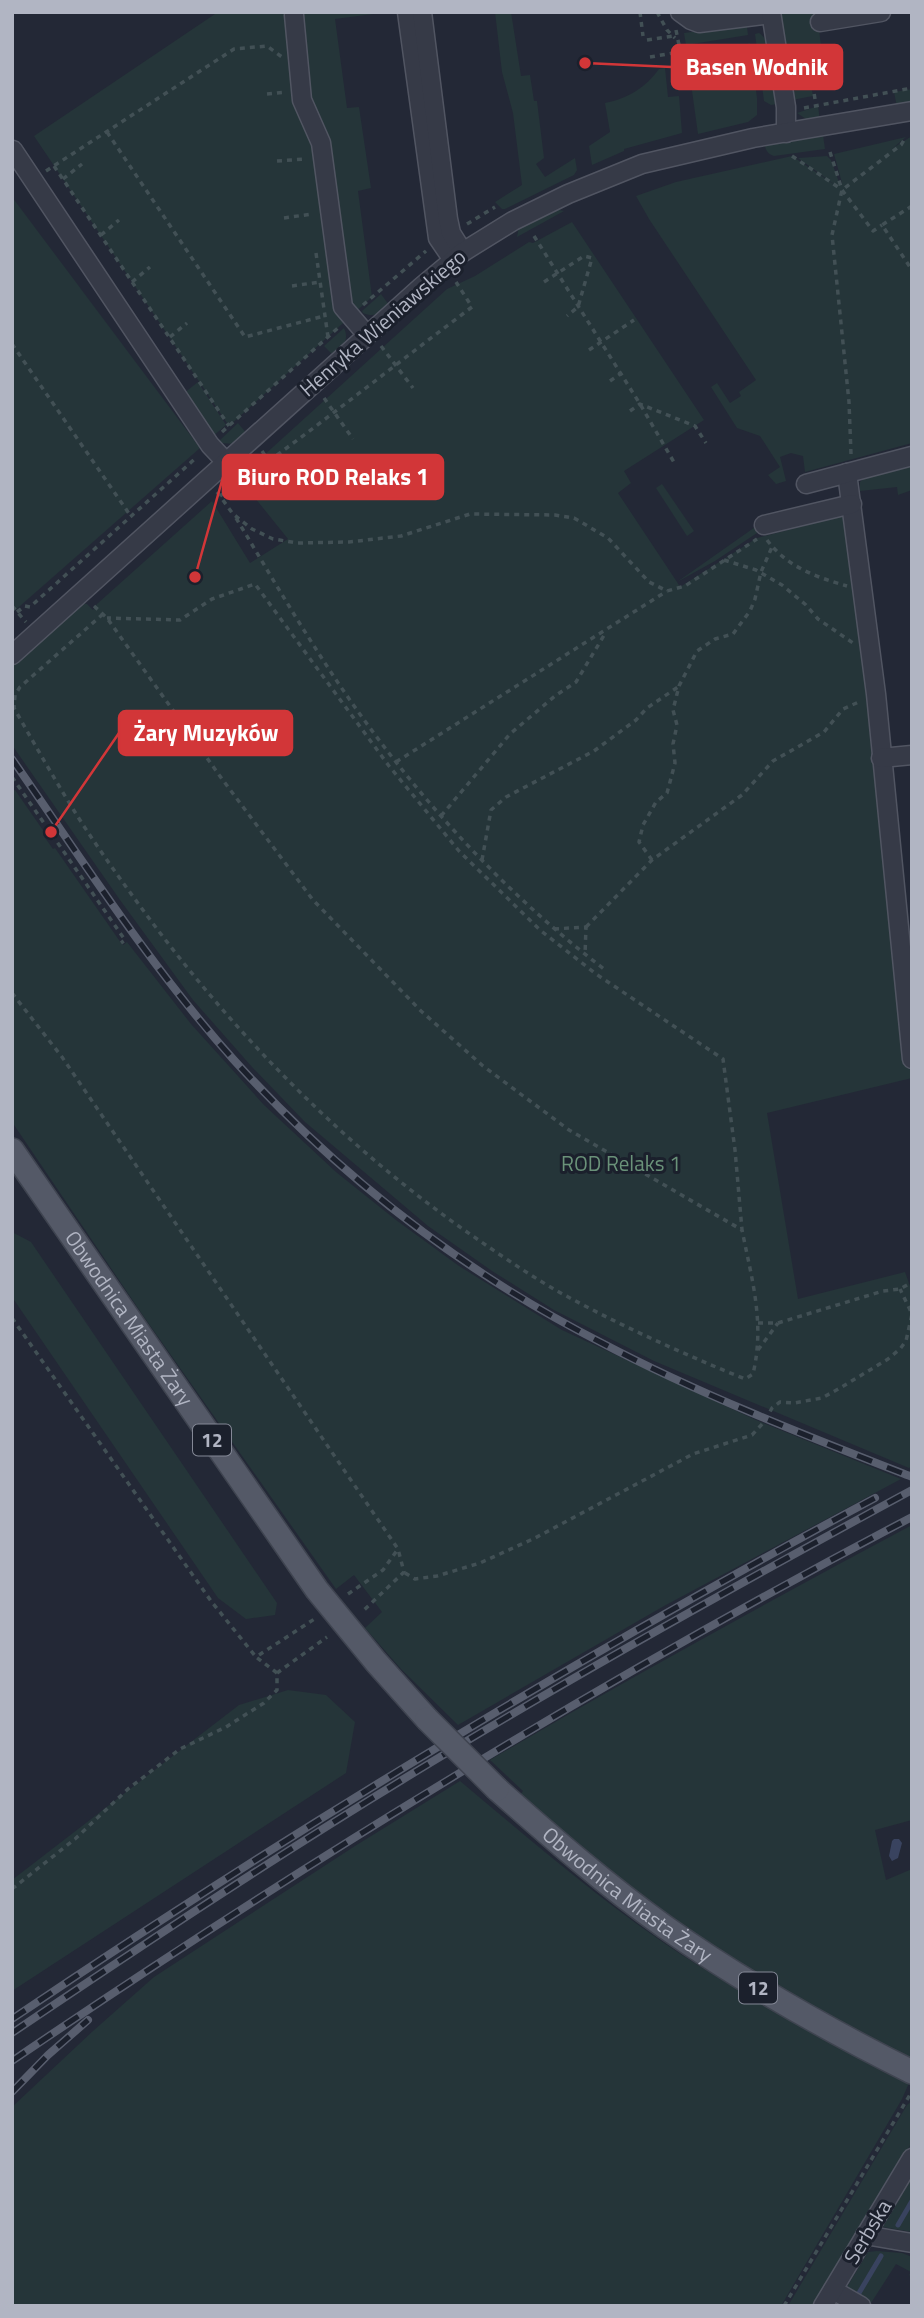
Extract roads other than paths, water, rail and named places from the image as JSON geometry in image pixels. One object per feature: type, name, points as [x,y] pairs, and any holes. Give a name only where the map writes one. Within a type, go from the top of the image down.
[{"type":"main road","name":"Obwodnica Miasta Żary","points":[[12,1150],[317,1590],[427,1719],[497,1789],[554,1839],[675,1933],[783,2004],[911,2082]]},
{"type":"street","points":[[407,12],[434,214],[458,256]]},
{"type":"street","points":[[422,12],[446,207],[446,237]]},
{"type":"street","points":[[820,22],[880,12]]},
{"type":"street","points":[[677,19],[695,22],[720,16],[771,13],[786,113],[786,133]]},
{"type":"street","points":[[294,15],[290,56],[302,100],[321,143],[343,307],[373,340]]},
{"type":"street","name":"Henryka Wieniawskiego","points":[[12,655],[226,462],[373,340],[458,256],[513,221],[557,199],[642,164],[753,138],[912,111]]},
{"type":"street","points":[[13,150],[210,445],[226,462]]},
{"type":"street","points":[[806,484],[849,467],[912,456]]},
{"type":"street","points":[[849,467],[876,694],[912,1059]]},
{"type":"street","points":[[766,531],[852,504]]},
{"type":"street","points":[[881,758],[912,755]]},
{"type":"street","name":"Serbska","points":[[823,2306],[912,2158]]},
{"type":"street","points":[[866,2235],[912,2243]]},
{"type":"street","points":[[833,2290],[861,2306]]},
{"type":"water","points":[[894,1839],[899,1839],[902,1843],[898,1858],[892,1861],[889,1856]]},
{"type":"waterway","points":[[898,2225],[912,2201]]},
{"type":"waterway","points":[[859,2293],[881,2256]]},
{"type":"railway","points":[[12,759],[118,912],[203,1024],[273,1102],[359,1181],[405,1218],[500,1285],[639,1362],[794,1430],[912,1477]]},
{"type":"railway","points":[[12,2033],[255,1872],[465,1742],[655,1632],[912,1490]]},
{"type":"railway","points":[[12,2019],[329,1813],[654,1620],[875,1498]]},
{"type":"railway","points":[[12,2061],[231,1916],[454,1776],[681,1643],[912,1517]]},
{"type":"railway","points":[[12,2092],[48,2055],[88,2020]]},
{"type":"place","name":"Basen Wodnik","points":[[585,63]]},
{"type":"place","name":"Biuro ROD Relaks 1","points":[[195,577]]},
{"type":"place","name":"Żary Muzyków","points":[[51,832]]},
{"type":"park label","name":"ROD Relaks 1","points":[[621,1164]]}]
